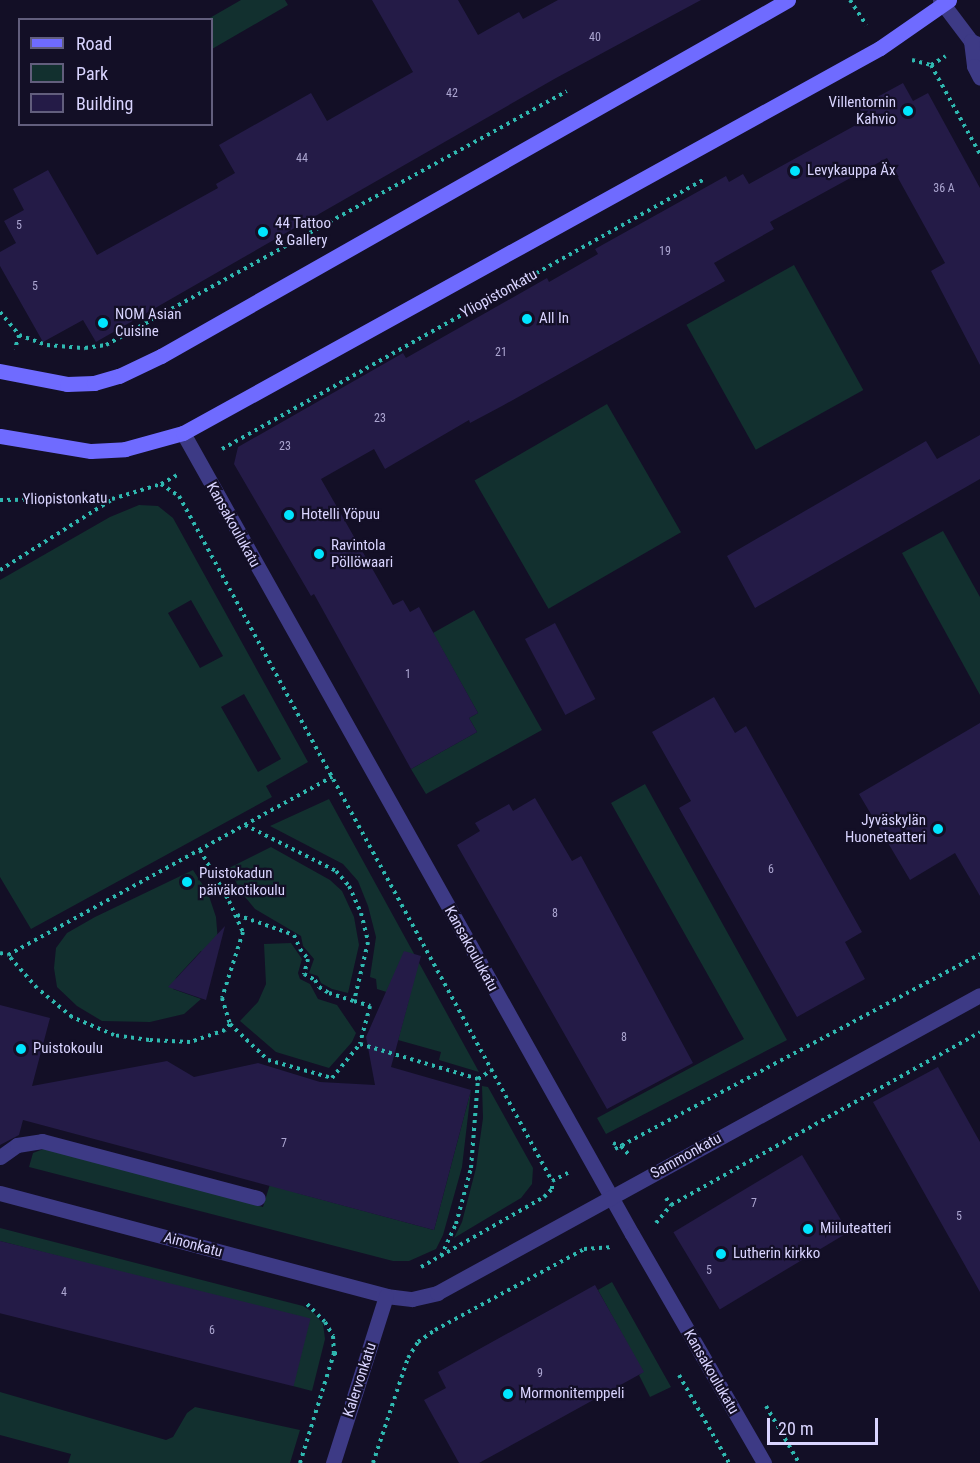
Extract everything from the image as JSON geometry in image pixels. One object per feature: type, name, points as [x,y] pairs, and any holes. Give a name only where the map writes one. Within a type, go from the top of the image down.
[{"type":"main road","points":[[0,371],[67,384],[94,383],[119,376],[162,356],[788,0]]},
{"type":"main road","points":[[0,436],[91,451],[125,449],[183,433],[880,48],[944,1]]},
{"type":"street","points":[[944,1],[976,43],[974,66],[980,78]]},
{"type":"street","name":"Kansakoulukatu","points":[[183,433],[611,1197],[764,1463]]},
{"type":"street","name":"Sammonkatu","points":[[386,1296],[412,1299],[436,1293],[980,995]]},
{"type":"street","points":[[0,1157],[17,1145],[42,1141],[258,1198]]},
{"type":"street","name":"Ainonkatu","points":[[0,1192],[386,1296]]},
{"type":"street","name":"Kalervonkatu","points":[[333,1463],[386,1296]]},
{"type":"path","points":[[904,66],[912,60],[931,65],[976,43]]},
{"type":"path","points":[[931,65],[980,154]]},
{"type":"path","points":[[19,335],[47,345],[85,348],[106,345],[577,86]]},
{"type":"path","name":"Yliopistonkatu","points":[[0,500],[112,499],[161,484],[712,174]]},
{"type":"path","points":[[161,484],[179,496],[552,1181],[552,1189],[544,1197],[412,1272]]},
{"type":"path","points":[[0,570],[112,499]]},
{"type":"path","points":[[8,956],[332,777]]},
{"type":"path","points":[[244,825],[336,871],[349,886],[361,912],[368,942],[354,1001]]},
{"type":"path","points":[[200,850],[237,915],[243,932],[222,998],[230,1024],[268,1060],[332,1078],[360,1044],[370,1006],[329,993],[319,987],[315,980],[304,974],[309,959],[300,949],[294,935],[237,915]]},
{"type":"path","points":[[0,953],[8,956],[37,988],[72,1017],[114,1035],[190,1042],[225,1030],[230,1024]]},
{"type":"path","points":[[552,1181],[980,954]]},
{"type":"path","points":[[360,1044],[478,1079],[492,1070]]},
{"type":"path","points":[[441,1256],[456,1224],[471,1168],[478,1079]]},
{"type":"path","points":[[300,1463],[334,1353],[333,1336],[325,1322],[305,1302]]},
{"type":"path","points":[[334,1353],[402,1375]]},
{"type":"green space","points":[[241,0],[285,0],[288,5],[213,48],[213,18],[210,18]]},
{"type":"green space","points":[[794,265],[863,390],[756,450],[686,325]]},
{"type":"green space","points":[[607,404],[681,532],[548,609],[474,480]]},
{"type":"green space","points":[[139,505],[158,506],[173,518],[308,762],[266,786],[272,797],[31,929],[0,877],[0,580],[110,517]],"holes":[[[191,600],[223,656],[200,668],[168,613]],[[244,694],[281,759],[258,772],[221,707]]]},
{"type":"green space","points":[[943,531],[980,597],[980,695],[902,553]]},
{"type":"green space","points":[[474,610],[542,730],[426,794],[411,769],[477,732],[469,718],[478,713],[433,633]]},
{"type":"green space","points":[[645,784],[787,1040],[606,1134],[597,1118],[744,1039],[611,803]]},
{"type":"green space","points":[[329,799],[479,1072],[439,1060],[441,1052],[398,1040],[409,999],[377,989],[376,979],[370,977],[376,937],[368,906],[358,881],[343,864],[270,826]]},
{"type":"green space","points":[[271,847],[330,880],[342,891],[354,917],[359,945],[348,993],[332,989],[321,983],[318,976],[309,973],[314,959],[303,946],[301,936],[255,909],[241,892],[229,868]]},
{"type":"green space","points":[[193,870],[208,893],[216,917],[218,942],[214,960],[201,951],[176,978],[173,989],[201,999],[184,1014],[150,1022],[102,1021],[77,1006],[57,987],[54,968],[56,948],[67,933]]},
{"type":"green space","points":[[291,943],[302,959],[298,973],[300,979],[310,984],[318,999],[337,1005],[356,1033],[352,1042],[329,1068],[276,1052],[240,1021],[258,1002],[266,984],[264,944]]},
{"type":"green space","points":[[482,1086],[488,1087],[533,1168],[532,1184],[521,1198],[454,1238],[462,1222],[476,1168],[483,1118]]},
{"type":"green space","points":[[471,1090],[462,1167],[443,1235],[436,1249],[409,1261],[393,1261],[29,1167],[33,1153],[46,1148],[263,1207],[277,1161],[297,1193],[434,1230]]},
{"type":"green space","points":[[0,1228],[303,1306],[314,1313],[323,1324],[325,1339],[312,1391],[293,1386],[309,1321],[0,1241]]},
{"type":"green space","points":[[612,1282],[671,1387],[650,1397],[639,1375],[643,1372],[598,1290]]},
{"type":"green space","points":[[0,1392],[166,1440],[173,1437],[187,1413],[195,1407],[300,1430],[290,1463],[68,1463],[71,1454],[0,1435]]},
{"type":"building","points":[[372,0],[458,0],[478,35],[519,12],[523,19],[558,0],[701,0],[556,78],[96,342],[83,320],[43,342],[0,266],[0,252],[16,243],[4,221],[24,210],[13,189],[48,170],[97,255],[218,188],[216,184],[235,173],[219,145],[311,93],[327,121],[413,72]]},
{"type":"building","points":[[903,83],[913,101],[928,93],[980,188],[980,365],[931,271],[945,263],[887,158],[770,222],[774,229],[714,263],[725,281],[502,406],[470,423],[469,420],[385,469],[374,449],[321,479],[393,605],[403,600],[410,612],[419,607],[478,713],[469,718],[477,732],[411,769],[314,594],[311,596],[234,464],[238,447],[403,353],[406,358],[547,278],[549,282],[598,254],[595,249],[726,176],[729,182],[743,174],[749,184],[865,120],[859,107]]},
{"type":"building","points":[[980,435],[980,479],[755,608],[727,556],[926,441],[937,459]]},
{"type":"building","points":[[555,623],[595,699],[565,715],[525,639]]},
{"type":"building","points":[[714,697],[735,733],[746,726],[862,932],[845,942],[865,979],[797,1017],[679,808],[691,801],[652,732]]},
{"type":"building","points":[[980,723],[980,896],[955,853],[910,880],[859,794]]},
{"type":"building","points":[[535,798],[572,861],[581,856],[693,1063],[607,1109],[457,845],[480,831],[475,823],[509,804],[513,811]]},
{"type":"building","points":[[225,926],[206,1000],[168,987]]},
{"type":"building","points":[[404,951],[421,956],[391,1067],[471,1090],[434,1230],[23,1120],[19,1135],[0,1145],[0,1005],[50,1018],[32,1086],[167,1061],[194,1077],[258,1063],[320,1082],[375,1085],[366,1037]]},
{"type":"building","points":[[938,1067],[980,1142],[980,1292],[873,1102]]},
{"type":"building","points":[[802,1155],[848,1232],[720,1309],[673,1232]]},
{"type":"building","points":[[0,1241],[310,1318],[294,1386],[0,1313]]},
{"type":"building","points":[[595,1285],[644,1372],[479,1463],[459,1463],[424,1400],[446,1388],[438,1372]]},
{"type":"place","name":"Villentornin Kahvio","points":[[908,111]]},
{"type":"place","name":"Levykauppa Äx","points":[[795,171]]},
{"type":"place","name":"44 Tattoo & Gallery","points":[[263,232]]},
{"type":"place","name":"All In","points":[[527,319]]},
{"type":"place","name":"NOM Asian Cuisine","points":[[103,323]]},
{"type":"place","name":"Hotelli Yöpuu","points":[[289,515]]},
{"type":"place","name":"Ravintola Pöllöwaari","points":[[319,554]]},
{"type":"place","name":"Jyväskylän Huoneteatteri","points":[[938,829]]},
{"type":"place","name":"Puistokadun päiväkotikoulu","points":[[187,882]]},
{"type":"place","name":"Puistokoulu","points":[[21,1049]]},
{"type":"place","name":"Miiluteatteri","points":[[808,1229]]},
{"type":"place","name":"Lutherin kirkko","points":[[721,1254]]},
{"type":"place","name":"Mormonitemppeli","points":[[508,1394]]}]
